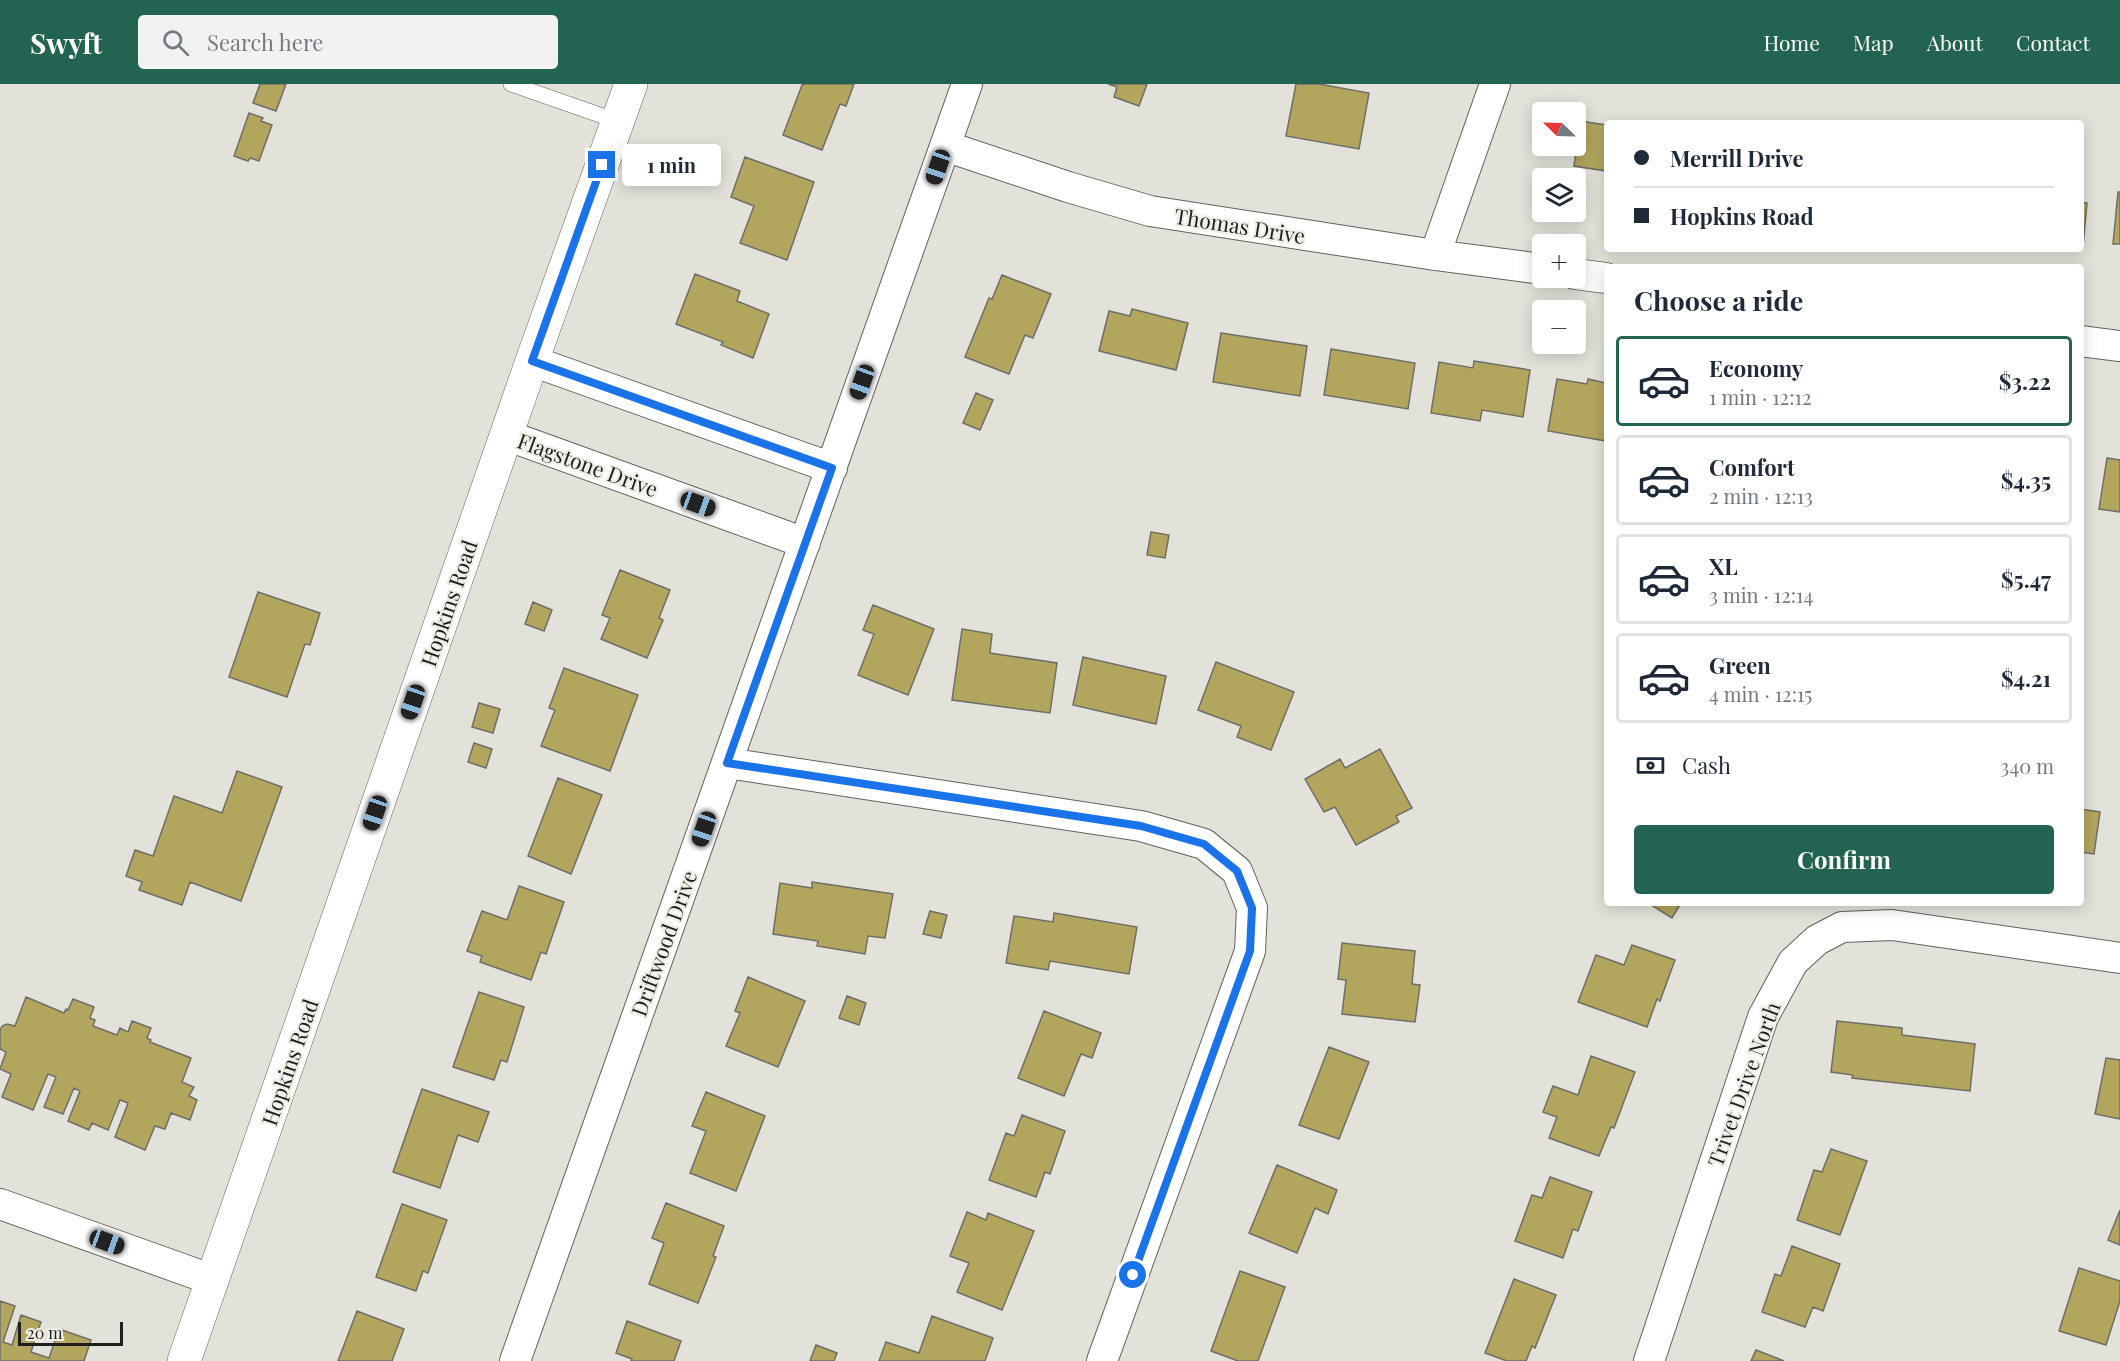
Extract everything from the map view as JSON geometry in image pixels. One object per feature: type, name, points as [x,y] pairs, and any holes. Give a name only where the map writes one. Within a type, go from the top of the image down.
[{"type":"street","name":"Hopkins Road","points":[[184,1361],[506,435],[631,84]]},
{"type":"street","name":"Driftwood Drive","points":[[515,1361],[967,84]]},
{"type":"street","points":[[1435,255],[1495,84]]},
{"type":"street","name":"Thomas Drive","points":[[945,146],[1149,211],[1532,268]]},
{"type":"street","points":[[1586,275],[1604,278]]},
{"type":"street","points":[[2084,342],[2120,346]]},
{"type":"street","points":[[532,361],[832,468]]},
{"type":"street","name":"Flagstone Drive","points":[[506,435],[805,543]]},
{"type":"street","points":[[727,763],[1141,826],[1204,844],[1237,871],[1252,908],[1250,951],[1102,1361]]},
{"type":"street","name":"Trivet Drive North","points":[[1648,1361],[1763,1017],[1792,962],[1817,940],[1842,927],[1892,925],[2120,958]]},
{"type":"street","points":[[0,1204],[213,1280]]},
{"type":"lane","points":[[511,84],[617,122]]},
{"type":"building","points":[[260,84],[286,84],[276,111],[253,103]]},
{"type":"building","points":[[804,84],[854,84],[846,106],[840,104],[822,150],[783,135]]},
{"type":"building","points":[[1108,84],[1147,84],[1139,106],[1114,97],[1117,87]]},
{"type":"building","points":[[1296,84],[1319,84],[1369,93],[1359,149],[1286,136]]},
{"type":"building","points":[[249,113],[263,118],[261,121],[272,125],[259,161],[250,158],[248,161],[234,156]]},
{"type":"building","points":[[1586,122],[1604,125],[1604,171],[1574,166],[1575,156],[1586,156]]},
{"type":"building","points":[[745,157],[814,182],[787,260],[740,243],[754,206],[731,197]]},
{"type":"building","points":[[2118,192],[2120,192],[2120,244],[2113,244]]},
{"type":"building","points":[[2084,203],[2087,203],[2084,236]]},
{"type":"building","points":[[695,274],[740,291],[737,301],[769,314],[753,358],[721,345],[723,342],[676,324]]},
{"type":"building","points":[[1002,275],[1051,294],[1033,338],[1025,335],[1009,374],[965,357],[989,298],[992,299]]},
{"type":"building","points":[[1132,309],[1188,323],[1176,370],[1099,351],[1109,311],[1130,316]]},
{"type":"building","points":[[1221,333],[1307,346],[1300,396],[1213,382]]},
{"type":"building","points":[[1331,349],[1415,363],[1408,409],[1324,395]]},
{"type":"building","points":[[1474,361],[1530,370],[1523,417],[1482,410],[1480,421],[1431,413],[1439,362],[1473,368]]},
{"type":"building","points":[[1557,379],[1587,384],[1588,379],[1604,383],[1604,441],[1548,431]]},
{"type":"building","points":[[976,393],[993,400],[980,430],[963,423]]},
{"type":"building","points":[[2107,458],[2120,460],[2120,512],[2099,509]]},
{"type":"building","points":[[1151,532],[1169,535],[1165,558],[1147,555]]},
{"type":"building","points":[[620,570],[670,590],[659,618],[663,620],[647,658],[601,639],[610,618],[602,615]]},
{"type":"building","points":[[258,592],[320,613],[310,645],[305,644],[287,697],[229,677]]},
{"type":"building","points":[[533,602],[552,610],[544,631],[525,624]]},
{"type":"building","points":[[873,605],[934,629],[908,695],[858,675],[874,634],[863,630]]},
{"type":"building","points":[[962,629],[992,634],[990,653],[1057,663],[1050,713],[952,700]]},
{"type":"building","points":[[1083,657],[1166,676],[1156,724],[1073,705]]},
{"type":"building","points":[[1216,662],[1294,692],[1271,750],[1237,737],[1241,726],[1198,710]]},
{"type":"building","points":[[564,668],[638,695],[610,771],[541,746],[555,710],[549,708]]},
{"type":"building","points":[[479,703],[500,709],[493,733],[472,727]]},
{"type":"building","points":[[474,743],[492,749],[486,768],[468,762]]},
{"type":"building","points":[[1380,749],[1412,808],[1396,816],[1399,822],[1356,845],[1335,807],[1324,812],[1305,779],[1340,759],[1345,768]]},
{"type":"building","points":[[237,771],[282,787],[241,901],[190,882],[182,905],[139,890],[142,882],[126,876],[135,850],[153,856],[174,796],[222,813]]},
{"type":"building","points":[[558,778],[602,795],[571,874],[528,856]]},
{"type":"building","points":[[2084,810],[2100,812],[2094,854],[2084,853]]},
{"type":"building","points":[[812,882],[893,894],[885,938],[868,936],[865,954],[817,946],[818,941],[773,934],[780,883],[812,888]]},
{"type":"building","points":[[519,886],[564,902],[546,954],[541,952],[531,980],[480,962],[482,956],[467,951],[482,911],[507,920]]},
{"type":"building","points":[[1653,906],[1679,906],[1672,918]]},
{"type":"building","points":[[930,911],[947,915],[941,938],[923,934]]},
{"type":"building","points":[[1054,913],[1137,927],[1129,974],[1050,961],[1048,970],[1006,963],[1014,916],[1053,922]]},
{"type":"building","points":[[1342,943],[1415,951],[1412,984],[1420,985],[1415,1022],[1342,1014],[1346,980],[1338,979]]},
{"type":"building","points":[[1632,945],[1675,960],[1660,1001],[1657,999],[1647,1027],[1578,1002],[1596,955],[1624,965]]},
{"type":"building","points":[[748,977],[805,1001],[778,1067],[726,1046],[740,1013],[735,1011]]},
{"type":"building","points":[[479,992],[524,1007],[507,1062],[501,1060],[494,1080],[453,1067]]},
{"type":"building","points":[[847,996],[866,1003],[859,1025],[839,1018]]},
{"type":"building","points":[[26,997],[64,1013],[73,999],[94,1007],[90,1018],[95,1020],[93,1026],[117,1035],[120,1028],[128,1032],[132,1021],[151,1028],[147,1038],[151,1040],[150,1042],[191,1058],[182,1082],[194,1087],[189,1096],[197,1100],[190,1120],[171,1113],[165,1129],[155,1126],[145,1150],[115,1137],[128,1103],[120,1100],[108,1130],[92,1123],[89,1130],[68,1121],[80,1091],[74,1088],[63,1114],[44,1107],[56,1077],[48,1074],[33,1110],[2,1097],[11,1074],[0,1069],[6,1052],[0,1049],[0,1031],[2,1026],[7,1024],[15,1026]]},
{"type":"building","points":[[1044,1011],[1101,1033],[1092,1058],[1081,1054],[1064,1096],[1018,1078]]},
{"type":"building","points":[[1837,1021],[1902,1028],[1902,1035],[1975,1044],[1970,1091],[1852,1078],[1853,1075],[1831,1072]]},
{"type":"building","points":[[1329,1047],[1369,1062],[1339,1139],[1299,1125]]},
{"type":"building","points":[[1591,1056],[1635,1072],[1614,1128],[1611,1127],[1599,1156],[1549,1138],[1557,1117],[1543,1112],[1553,1086],[1578,1095]]},
{"type":"building","points":[[2106,1058],[2120,1060],[2120,1119],[2095,1114]]},
{"type":"building","points":[[422,1089],[489,1112],[478,1142],[458,1135],[440,1188],[393,1172]]},
{"type":"building","points":[[706,1092],[765,1116],[736,1191],[690,1173],[706,1131],[692,1126]]},
{"type":"building","points":[[1022,1115],[1065,1131],[1050,1174],[1045,1172],[1036,1197],[989,1180],[1006,1133],[1014,1136]]},
{"type":"building","points":[[1831,1149],[1867,1161],[1840,1235],[1797,1220],[1814,1170],[1822,1172]]},
{"type":"building","points":[[1277,1165],[1337,1190],[1328,1214],[1315,1208],[1297,1253],[1249,1233]]},
{"type":"building","points":[[1550,1177],[1592,1192],[1578,1231],[1573,1229],[1563,1258],[1515,1241],[1532,1195],[1542,1198]]},
{"type":"building","points":[[666,1203],[724,1226],[713,1256],[716,1257],[698,1303],[649,1284],[664,1243],[652,1238]]},
{"type":"building","points":[[402,1204],[447,1220],[428,1273],[423,1271],[416,1291],[376,1277]]},
{"type":"building","points":[[2120,1210],[2120,1245],[2108,1240]]},
{"type":"building","points":[[967,1212],[986,1220],[988,1213],[1034,1231],[1002,1310],[957,1292],[969,1263],[950,1256]]},
{"type":"building","points":[[1792,1246],[1840,1264],[1823,1311],[1813,1307],[1805,1327],[1762,1312],[1775,1274],[1781,1276]]},
{"type":"building","points":[[2079,1268],[2120,1281],[2120,1301],[2106,1345],[2059,1331]]},
{"type":"building","points":[[1240,1271],[1285,1287],[1258,1361],[1238,1361],[1211,1351]]},
{"type":"building","points":[[1514,1279],[1556,1295],[1535,1348],[1532,1346],[1526,1361],[1507,1361],[1485,1353]]},
{"type":"building","points":[[0,1301],[15,1306],[3,1342],[12,1345],[21,1315],[41,1322],[31,1352],[49,1358],[59,1329],[91,1340],[84,1361],[0,1361]]},
{"type":"building","points":[[357,1311],[404,1329],[392,1361],[338,1361]]},
{"type":"building","points":[[932,1316],[993,1338],[985,1361],[879,1361],[886,1342],[919,1353]]},
{"type":"building","points":[[627,1321],[681,1341],[674,1361],[631,1361],[632,1359],[616,1353]]},
{"type":"building","points":[[816,1345],[837,1353],[834,1361],[810,1361]]},
{"type":"building","points":[[1756,1350],[1784,1361],[1751,1361]]},
{"type":"route","points":[[602,165],[532,361],[832,468],[727,763],[1141,826],[1204,844],[1237,871],[1252,908],[1250,951],[1133,1275]]}]
